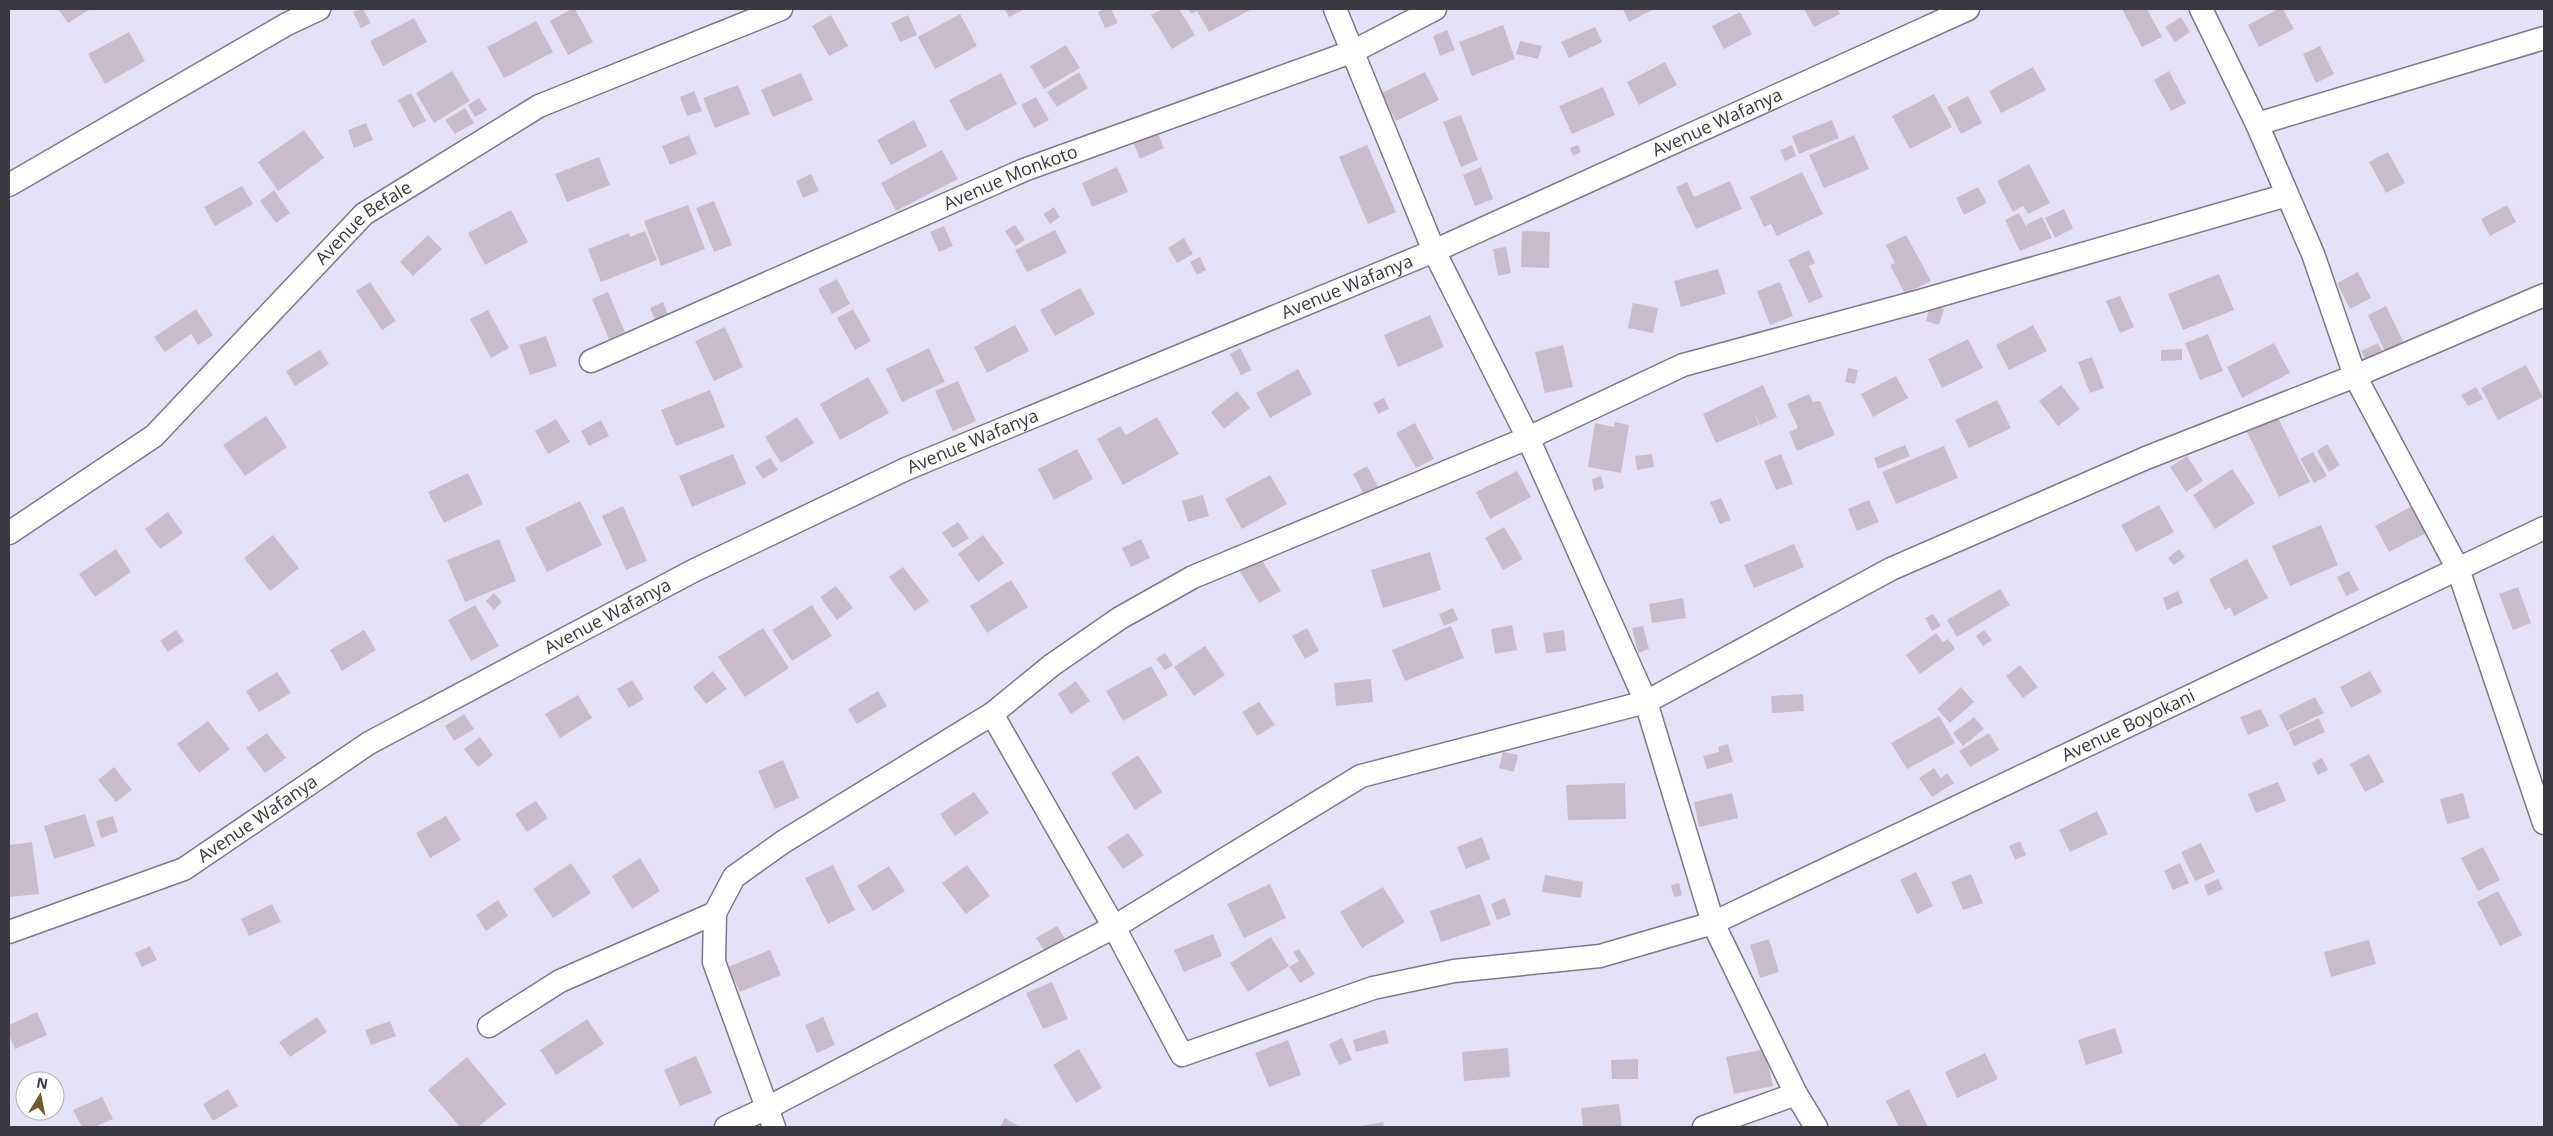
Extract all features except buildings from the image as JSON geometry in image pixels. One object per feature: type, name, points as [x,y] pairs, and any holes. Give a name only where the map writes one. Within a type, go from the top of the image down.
[{"type":"street","points":[[9,185],[279,29],[319,9]]},
{"type":"street","name":"Avenue Befale","points":[[9,533],[154,436],[364,214],[539,106],[782,9]]},
{"type":"street","points":[[1335,9],[1354,50],[1434,251],[1528,438],[1646,702],[1713,923],[1796,1094],[1816,1127]]},
{"type":"street","name":"Avenue Monkoto","points":[[591,361],[1024,170],[1354,50],[1435,9]]},
{"type":"street","name":"Avenue Wafanya","points":[[9,932],[184,869],[369,743],[694,571],[906,469],[1434,251],[1968,9]]},
{"type":"street","points":[[2200,9],[2257,124],[2313,254],[2356,376],[2458,569],[2540,798],[2544,823]]},
{"type":"street","points":[[2257,124],[2544,38]]},
{"type":"street","points":[[771,1118],[714,962],[715,913],[734,877],[783,842],[992,714],[1052,665],[1120,618],[1193,577],[1528,438],[1683,365],[1920,301],[2287,195]]},
{"type":"street","points":[[726,1127],[771,1118],[1114,926],[1361,776],[1646,702],[1890,569],[2146,458],[2356,376],[2544,296]]},
{"type":"street","name":"Avenue Boyokani","points":[[1114,926],[1182,1055],[1373,988],[1454,971],[1600,956],[1713,923],[2544,528]]},
{"type":"street","points":[[992,714],[1114,926]]},
{"type":"street","points":[[489,1026],[560,981],[715,913]]},
{"type":"street","points":[[1704,1127],[1796,1094]]}]
